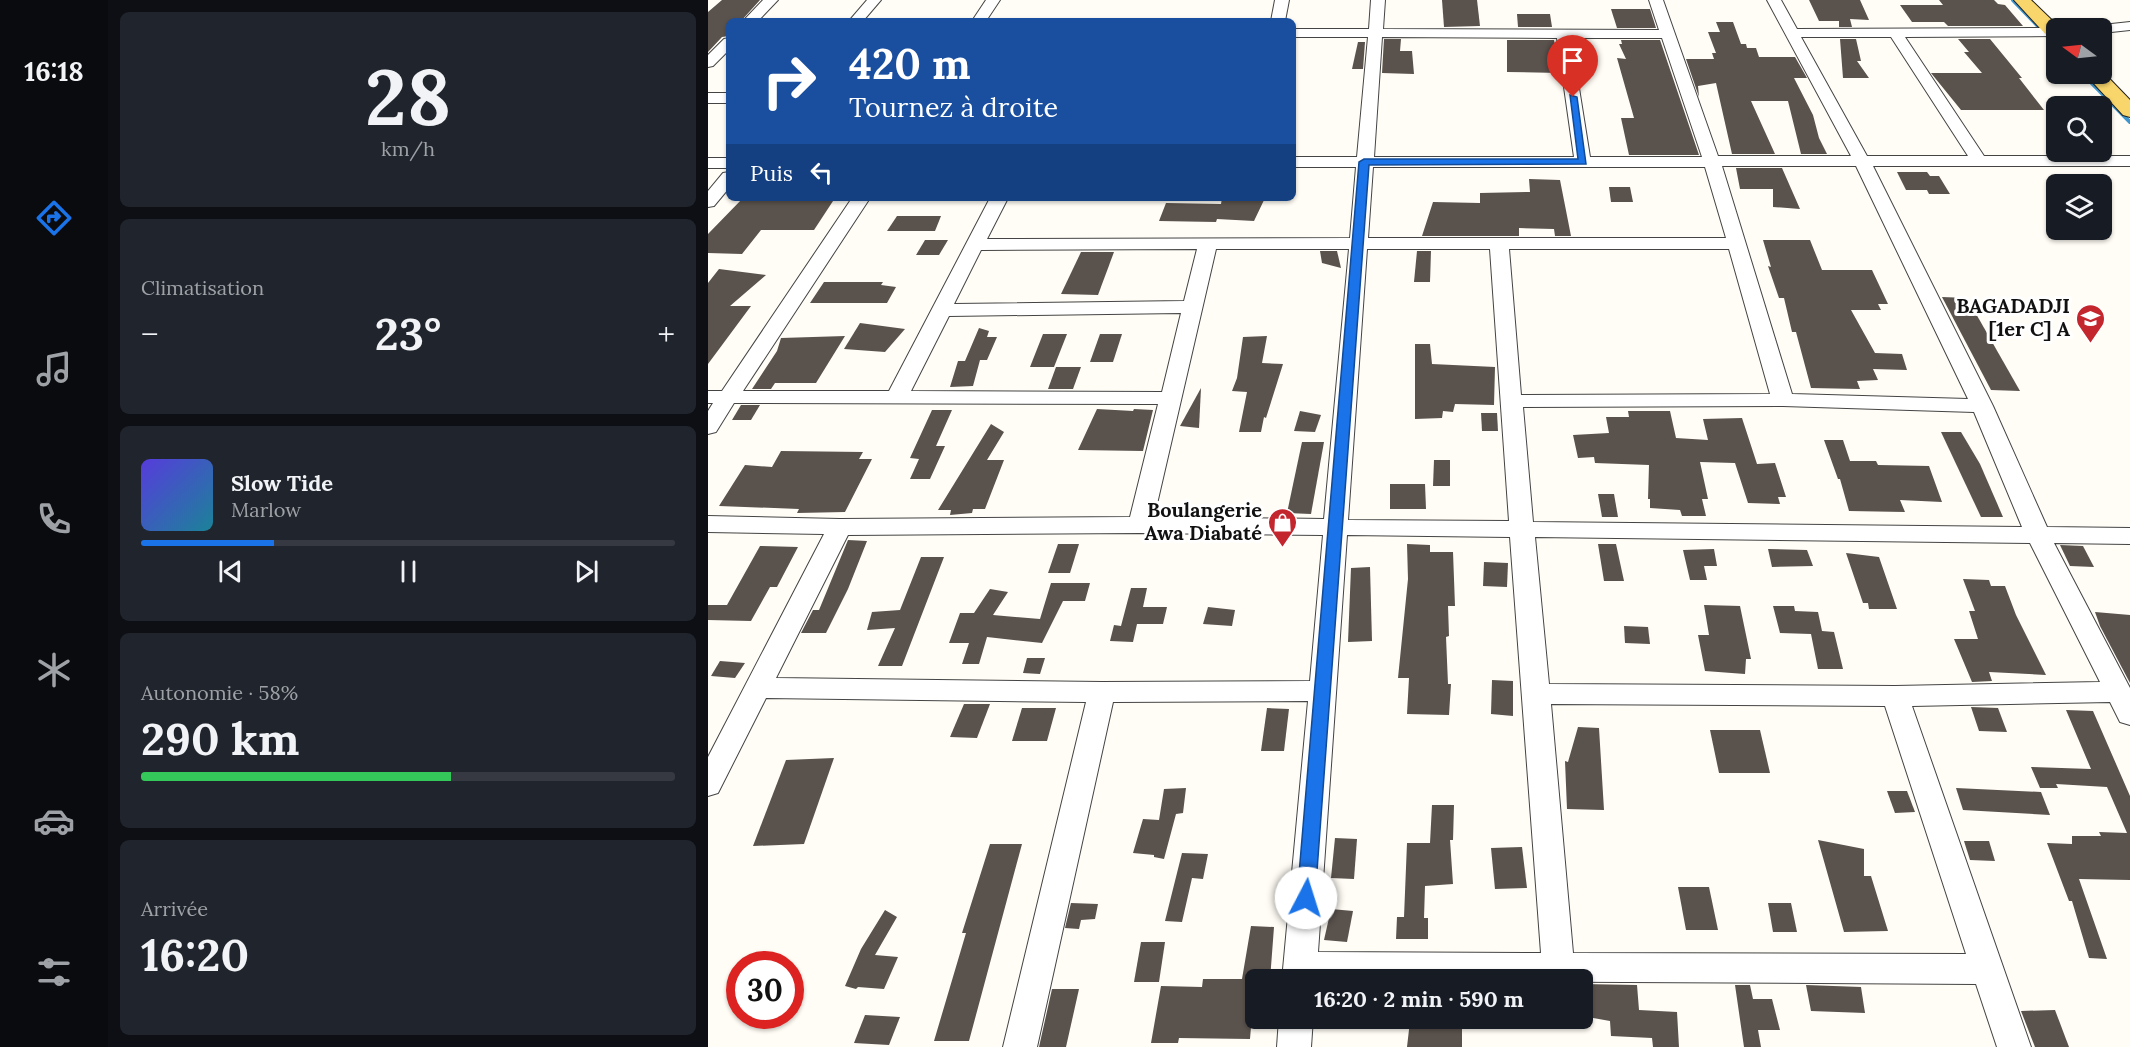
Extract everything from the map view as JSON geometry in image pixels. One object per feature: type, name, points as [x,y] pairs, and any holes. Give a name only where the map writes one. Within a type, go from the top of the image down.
[{"type":"main road","points":[[2022,0],[2046,20]]},
{"type":"main road","points":[[2043,0],[2053,18]]},
{"type":"main road","points":[[2112,69],[2130,87]]},
{"type":"main road","points":[[2104,84],[2130,111]]},
{"type":"street","points":[[753,18],[771,0]]},
{"type":"street","points":[[859,18],[874,0]]},
{"type":"street","points":[[981,18],[993,0]]},
{"type":"street","points":[[1279,18],[1282,0]]},
{"type":"street","points":[[1300,969],[1378,0]]},
{"type":"street","points":[[1656,0],[1712,162],[1783,400]]},
{"type":"street","points":[[1537,694],[1895,696],[2124,704],[2038,535],[1982,406],[1862,162],[1774,0]]},
{"type":"street","points":[[2112,28],[2130,26]]},
{"type":"street","points":[[1895,32],[1980,162]]},
{"type":"street","points":[[1792,33],[2046,32]]},
{"type":"street","points":[[1296,33],[1668,34]]},
{"type":"street","points":[[1563,33],[1583,162]]},
{"type":"street","points":[[708,63],[726,45]]},
{"type":"street","points":[[708,98],[726,98]]},
{"type":"street","points":[[1296,162],[2130,161]]},
{"type":"street","points":[[708,163],[726,163]]},
{"type":"street","points":[[708,202],[726,181]]},
{"type":"street","points":[[708,427],[718,397],[859,201]]},
{"type":"street","points":[[896,399],[997,201]]},
{"type":"street","points":[[1140,525],[1208,243]]},
{"type":"street","points":[[975,245],[1737,244]]},
{"type":"street","points":[[1499,245],[1520,530],[1537,694],[1558,968]]},
{"type":"street","points":[[942,310],[1192,307]]},
{"type":"street","points":[[718,397],[1170,398]]},
{"type":"street","points":[[1510,400],[1783,400],[1982,406]]},
{"type":"street","points":[[708,524],[840,527],[1140,525],[1336,529],[2130,536]]},
{"type":"street","points":[[708,785],[840,527]]},
{"type":"street","points":[[758,688],[1102,692],[1323,691]]},
{"type":"street","points":[[1020,1047],[1102,692]]},
{"type":"street","points":[[1895,696],[2014,1047]]},
{"type":"street","points":[[1506,969],[1988,969]]},
{"type":"street","points":[[1294,1047],[1295,1029]]},
{"type":"building","points":[[722,0],[760,0],[744,18],[726,18],[726,36],[722,37],[708,52],[708,12]]},
{"type":"building","points":[[1442,0],[1477,0],[1480,26],[1444,27]]},
{"type":"building","points":[[1809,0],[1860,0],[1869,20],[1850,19],[1852,27],[1839,27],[1839,21],[1819,21]]},
{"type":"building","points":[[1939,0],[1994,0],[1998,4],[2005,5],[2023,26],[1948,26],[1944,22],[1912,22],[1900,5],[1943,5]]},
{"type":"building","points":[[1611,9],[1650,9],[1656,28],[1617,28]]},
{"type":"building","points":[[1517,14],[1550,14],[1552,27],[1518,27]]},
{"type":"building","points":[[1716,22],[1733,22],[1741,44],[1746,44],[1747,48],[1756,48],[1759,57],[1795,57],[1807,78],[1794,78],[1813,115],[1819,138],[1827,154],[1801,154],[1788,101],[1751,101],[1775,154],[1732,154],[1716,83],[1698,86],[1699,97],[1686,59],[1714,59],[1712,53],[1716,53],[1708,32],[1720,32]]},
{"type":"building","points":[[1384,39],[1401,39],[1400,51],[1412,51],[1414,74],[1382,73]]},
{"type":"building","points":[[1840,39],[1856,39],[1861,61],[1857,61],[1869,78],[1843,78]]},
{"type":"building","points":[[1958,39],[1990,39],[2022,78],[2019,78],[2044,110],[1961,110],[1931,73],[1982,73],[1964,52],[1969,52]]},
{"type":"building","points":[[1507,40],[1554,40],[1560,73],[1507,72]]},
{"type":"building","points":[[1621,40],[1660,40],[1699,155],[1629,155],[1621,118],[1634,118],[1617,58],[1626,59],[1619,44],[1622,44]]},
{"type":"building","points":[[1358,42],[1365,42],[1363,69],[1352,69]]},
{"type":"building","points":[[1736,168],[1782,168],[1800,209],[1773,207],[1773,189],[1740,189]]},
{"type":"building","points":[[1897,172],[1927,172],[1930,176],[1939,176],[1950,194],[1929,194],[1927,190],[1906,190]]},
{"type":"building","points":[[1529,179],[1560,180],[1571,236],[1555,236],[1554,229],[1519,228],[1519,236],[1422,236],[1433,202],[1480,203],[1480,193],[1530,192]]},
{"type":"building","points":[[1609,187],[1630,187],[1633,202],[1611,202]]},
{"type":"building","points":[[740,201],[833,201],[814,230],[761,230],[742,254],[708,253],[708,234]]},
{"type":"building","points":[[1222,201],[1264,201],[1254,221],[1217,219],[1216,222],[1159,221],[1166,203],[1221,204]]},
{"type":"building","points":[[897,216],[941,216],[935,231],[887,231]]},
{"type":"building","points":[[925,240],[948,240],[939,255],[916,255]]},
{"type":"building","points":[[1763,240],[1810,240],[1822,270],[1872,270],[1888,304],[1878,304],[1881,310],[1851,310],[1875,353],[1902,354],[1907,370],[1873,369],[1878,380],[1857,381],[1860,389],[1811,388],[1796,332],[1792,332],[1784,298],[1779,298],[1768,266],[1771,267]]},
{"type":"building","points":[[1320,251],[1337,251],[1341,268],[1322,263]]},
{"type":"building","points":[[1417,251],[1431,251],[1430,282],[1414,282]]},
{"type":"building","points":[[1081,252],[1114,252],[1098,295],[1061,294]]},
{"type":"building","points":[[719,269],[766,275],[730,306],[751,306],[708,364],[708,283]]},
{"type":"building","points":[[824,282],[883,282],[881,285],[896,287],[887,303],[810,303]]},
{"type":"building","points":[[1942,297],[1967,298],[2020,391],[1991,390]]},
{"type":"building","points":[[860,323],[905,329],[885,352],[844,349]]},
{"type":"building","points":[[979,328],[989,331],[987,337],[997,337],[987,360],[980,360],[973,386],[950,387],[958,361],[965,361]]},
{"type":"building","points":[[1043,334],[1067,334],[1054,367],[1030,367]]},
{"type":"building","points":[[1100,334],[1122,334],[1113,362],[1090,362]]},
{"type":"building","points":[[845,336],[816,383],[775,383],[771,389],[752,389],[777,351],[781,338]]},
{"type":"building","points":[[1267,336],[1262,363],[1283,364],[1261,432],[1239,432],[1247,392],[1232,391],[1237,378],[1243,337]]},
{"type":"building","points":[[1415,344],[1430,344],[1432,364],[1495,367],[1494,405],[1455,404],[1453,412],[1443,411],[1442,418],[1415,419]]},
{"type":"building","points":[[1056,367],[1081,367],[1073,389],[1048,389]]},
{"type":"building","points":[[1201,388],[1199,428],[1180,426]]},
{"type":"building","points":[[741,405],[760,405],[751,420],[732,420]]},
{"type":"building","points":[[1097,409],[1153,410],[1143,451],[1078,450]]},
{"type":"building","points":[[932,410],[952,410],[936,446],[945,446],[930,479],[910,479],[919,459],[910,458]]},
{"type":"building","points":[[1300,411],[1321,415],[1315,432],[1294,431]]},
{"type":"building","points":[[1628,411],[1670,411],[1676,438],[1708,440],[1703,419],[1742,418],[1757,464],[1775,463],[1786,497],[1778,497],[1780,504],[1748,503],[1735,463],[1700,462],[1708,499],[1702,499],[1706,516],[1682,516],[1680,510],[1650,508],[1649,465],[1595,463],[1594,457],[1578,458],[1573,435],[1609,433],[1606,417],[1629,417]]},
{"type":"building","points":[[1481,413],[1497,413],[1498,431],[1482,431]]},
{"type":"building","points":[[991,424],[1004,432],[987,460],[1004,460],[985,509],[973,509],[972,513],[950,515],[951,510],[938,510]]},
{"type":"building","points":[[1941,432],[1961,432],[1980,464],[2003,517],[1981,517]]},
{"type":"building","points":[[1824,440],[1843,440],[1850,461],[1876,461],[1878,465],[1929,466],[1942,502],[1900,500],[1905,512],[1849,511],[1840,479],[1838,479]]},
{"type":"building","points":[[1302,442],[1324,442],[1311,514],[1287,513]]},
{"type":"building","points":[[781,451],[863,452],[859,459],[872,459],[845,512],[797,513],[799,509],[719,506],[745,465],[772,467]]},
{"type":"building","points":[[1434,460],[1450,460],[1450,486],[1433,486]]},
{"type":"building","points":[[1390,484],[1425,484],[1426,509],[1390,509]]},
{"type":"building","points":[[1598,494],[1614,494],[1618,517],[1602,517]]},
{"type":"building","points":[[848,540],[867,541],[848,589],[826,633],[801,633],[813,610],[819,610]]},
{"type":"building","points":[[1058,544],[1079,544],[1070,573],[1048,573]]},
{"type":"building","points":[[1407,544],[1430,545],[1430,552],[1453,552],[1455,606],[1448,606],[1449,636],[1446,637],[1448,684],[1451,684],[1449,715],[1407,714],[1409,678],[1398,678],[1408,579]]},
{"type":"building","points":[[1598,544],[1616,544],[1624,581],[1604,581]]},
{"type":"building","points":[[2060,545],[2083,546],[2094,567],[2070,566]]},
{"type":"building","points":[[760,546],[798,547],[777,587],[770,587],[751,621],[708,620],[708,605],[727,605]]},
{"type":"building","points":[[1714,549],[1717,566],[1704,566],[1707,580],[1690,580],[1683,550]]},
{"type":"building","points":[[1768,549],[1807,550],[1813,566],[1772,567]]},
{"type":"building","points":[[1846,553],[1879,557],[1897,609],[1869,609],[1868,603],[1863,603]]},
{"type":"building","points":[[921,557],[944,557],[902,666],[878,666],[895,628],[867,630],[872,612],[900,610]]},
{"type":"building","points":[[1484,562],[1508,563],[1507,587],[1483,586]]},
{"type":"building","points":[[1370,567],[1372,641],[1348,642],[1351,568]]},
{"type":"building","points":[[1963,579],[1989,580],[1991,586],[2005,586],[2016,615],[2046,675],[1989,672],[1992,681],[1972,682],[1954,639],[1978,639],[1969,611],[1975,611]]},
{"type":"building","points":[[1051,583],[1090,583],[1085,601],[1063,601],[1042,643],[987,637],[979,664],[962,664],[969,643],[949,643],[960,613],[974,613],[990,589],[1008,592],[993,615],[1040,619]]},
{"type":"building","points":[[1131,588],[1147,588],[1143,607],[1167,607],[1163,624],[1137,624],[1133,642],[1110,641],[1114,625],[1121,626]]},
{"type":"building","points":[[1704,605],[1740,606],[1751,659],[1746,659],[1745,674],[1705,671],[1698,635],[1709,635]]},
{"type":"building","points":[[1773,606],[1794,606],[1795,611],[1818,612],[1822,631],[1834,632],[1843,669],[1818,669],[1811,634],[1780,633]]},
{"type":"building","points":[[1208,607],[1235,610],[1232,626],[1203,624]]},
{"type":"building","points":[[2095,612],[2130,615],[2130,683],[2100,626]]},
{"type":"building","points":[[1624,626],[1648,627],[1650,644],[1625,643]]},
{"type":"building","points":[[1027,658],[1045,658],[1040,674],[1023,673]]},
{"type":"building","points":[[720,661],[745,663],[735,678],[711,676]]},
{"type":"building","points":[[1492,680],[1513,681],[1513,716],[1491,714]]},
{"type":"building","points":[[964,704],[990,704],[977,738],[950,737]]},
{"type":"building","points":[[1971,707],[1998,708],[2007,732],[1979,731]]},
{"type":"building","points":[[1022,708],[1056,708],[1047,741],[1012,741]]},
{"type":"building","points":[[1267,708],[1289,709],[1284,751],[1261,751]]},
{"type":"building","points":[[2066,710],[2093,711],[2130,796],[2130,880],[2079,879],[2107,959],[2089,958],[2072,901],[2069,901],[2047,843],[2072,844],[2072,836],[2101,836],[2099,832],[2127,833],[2107,787],[2056,784],[2058,788],[2040,788],[2031,767],[2091,769]]},
{"type":"building","points":[[1578,727],[1599,728],[1604,810],[1567,809],[1565,761],[1568,762]]},
{"type":"building","points":[[1710,730],[1760,730],[1770,773],[1719,773]]},
{"type":"building","points":[[834,758],[804,844],[753,846],[786,760]]},
{"type":"building","points":[[1186,788],[1183,813],[1176,814],[1164,859],[1154,857],[1154,855],[1133,853],[1143,819],[1159,820],[1164,789]]},
{"type":"building","points":[[1956,788],[2041,792],[2050,815],[1963,810]]},
{"type":"building","points":[[1887,791],[1907,791],[1915,812],[1895,813]]},
{"type":"building","points":[[1432,805],[1454,805],[1453,840],[1450,840],[1453,884],[1425,886],[1424,918],[1428,918],[1428,939],[1396,939],[1397,917],[1404,917],[1407,843],[1430,843]]},
{"type":"building","points":[[1335,838],[1357,839],[1354,879],[1331,878]]},
{"type":"building","points":[[1818,840],[1864,849],[1864,876],[1871,876],[1888,931],[1844,932]]},
{"type":"building","points":[[1964,841],[1989,841],[1995,861],[1970,860]]},
{"type":"building","points":[[990,844],[1022,844],[969,1041],[934,1041],[966,933],[962,933]]},
{"type":"building","points":[[1522,847],[1527,888],[1495,889],[1491,848]]},
{"type":"building","points":[[1182,853],[1208,854],[1203,879],[1192,878],[1182,922],[1165,921]]},
{"type":"building","points":[[1678,887],[1709,887],[1718,930],[1686,930]]},
{"type":"building","points":[[1071,903],[1098,904],[1095,919],[1081,920],[1079,929],[1065,928]]},
{"type":"building","points":[[1768,903],[1791,903],[1797,932],[1773,932]]},
{"type":"building","points":[[1331,909],[1353,911],[1347,942],[1324,940]]},
{"type":"building","points":[[885,910],[897,917],[875,955],[898,957],[884,989],[858,987],[856,989],[845,986],[861,949]]},
{"type":"building","points":[[1251,926],[1274,927],[1271,969],[1245,969],[1245,1029],[1251,1029],[1250,1039],[1179,1038],[1178,1043],[1151,1043],[1161,986],[1202,987],[1203,979],[1242,979]]},
{"type":"building","points":[[1141,942],[1165,942],[1159,982],[1134,982]]},
{"type":"building","points":[[1593,984],[1637,985],[1639,1010],[1677,1012],[1679,1047],[1653,1047],[1652,1038],[1611,1036],[1610,1021],[1593,1018]]},
{"type":"building","points":[[1735,985],[1750,985],[1753,999],[1772,999],[1780,1030],[1758,1030],[1761,1047],[1744,1047]]},
{"type":"building","points":[[1806,985],[1861,987],[1865,1013],[1811,1011]]},
{"type":"building","points":[[1052,989],[1079,989],[1066,1047],[1039,1047]]},
{"type":"building","points":[[2055,1010],[2069,1047],[2035,1047],[2021,1011]]},
{"type":"building","points":[[865,1015],[900,1017],[889,1045],[854,1043]]},
{"type":"building","points":[[1409,1029],[1462,1029],[1462,1047],[1407,1047]]},
{"type":"waterway","points":[[2013,0],[2046,35]]},
{"type":"waterway","points":[[2093,84],[2130,122]]},
{"type":"place","name":"BAGADADJI [1er C] A","points":[[2091,344]]},
{"type":"place","name":"Boulangerie Awa Diabaté","points":[[1283,548]]},
{"type":"route","points":[[1306,898],[1364,162],[1583,162],[1573,97]]}]
